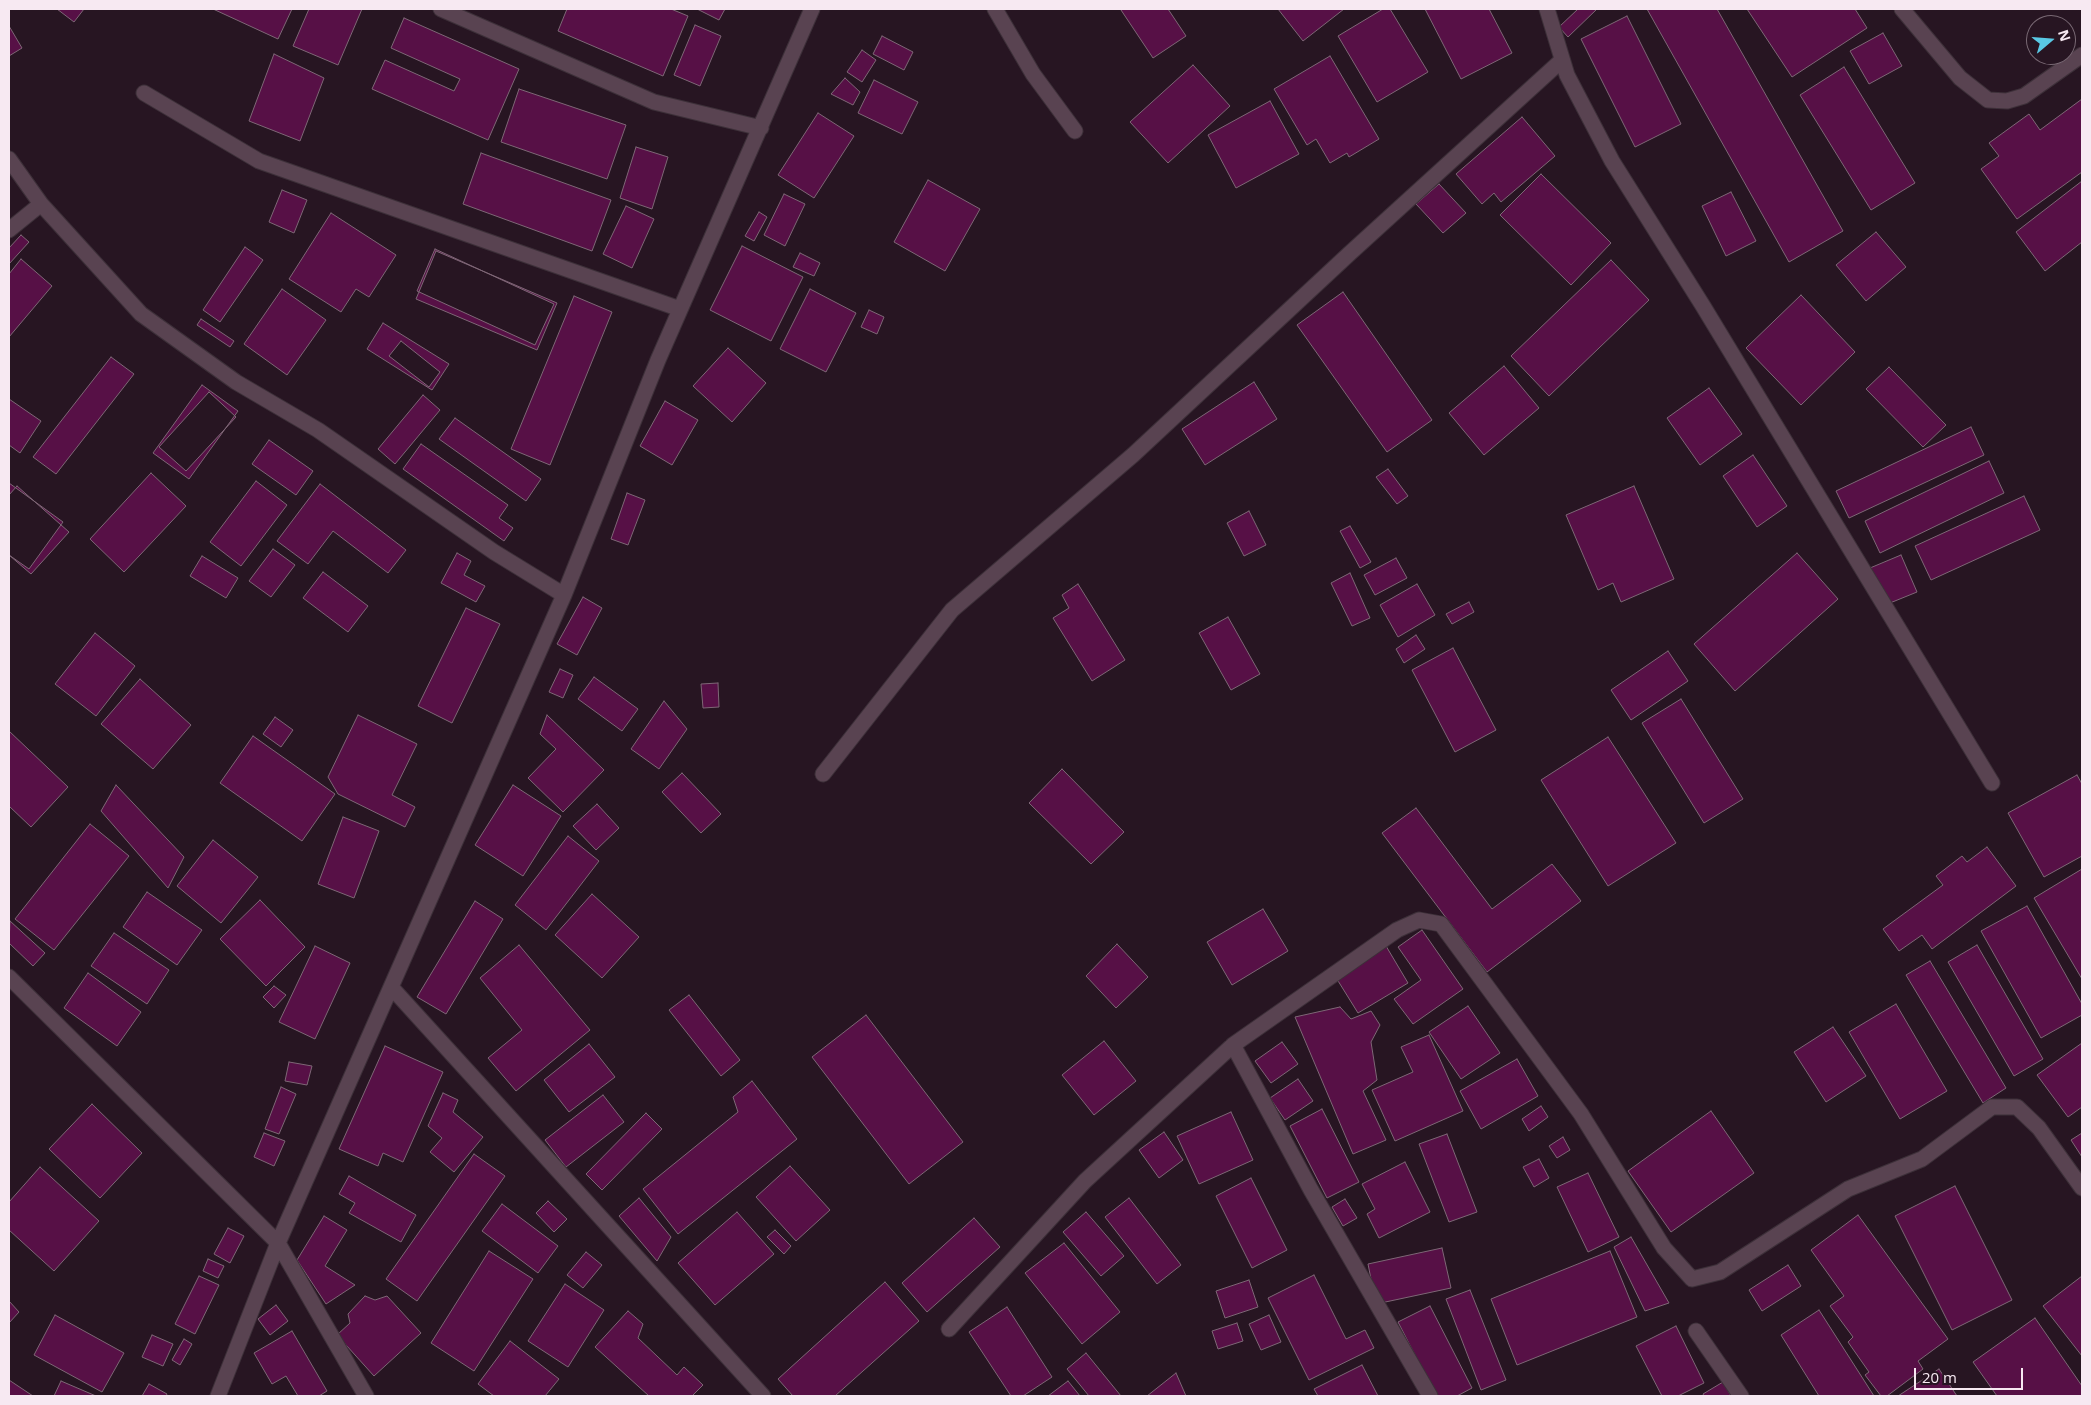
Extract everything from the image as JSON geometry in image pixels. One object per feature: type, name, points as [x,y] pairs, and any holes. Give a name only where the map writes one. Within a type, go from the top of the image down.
[{"type":"street","points":[[441,9],[654,102],[761,128]]},
{"type":"street","points":[[218,1396],[278,1243],[564,594],[658,360],[812,9]]},
{"type":"street","points":[[995,9],[1034,74],[1075,131]]},
{"type":"street","points":[[1547,9],[1567,74],[1612,161],[1703,306],[1992,783]]},
{"type":"street","points":[[1902,9],[1960,78],[1988,100],[2007,101],[2024,96],[2082,55]]},
{"type":"street","points":[[823,774],[952,610],[1133,455],[1348,254],[1562,60]]},
{"type":"street","points":[[144,93],[259,161],[680,309]]},
{"type":"street","points":[[9,159],[41,204],[142,314],[236,382],[318,430],[494,552],[564,594]]},
{"type":"street","points":[[9,230],[41,204]]},
{"type":"street","points":[[949,1329],[1086,1181],[1233,1045],[1397,930],[1419,920],[1441,924],[1581,1114],[1664,1248],[1692,1279],[1720,1272],[1848,1189],[1922,1159],[1992,1107],[2017,1107],[2039,1128],[2082,1188]]},
{"type":"street","points":[[9,978],[278,1243],[366,1396]]},
{"type":"street","points":[[392,988],[763,1396]]},
{"type":"street","points":[[1233,1045],[1311,1190],[1430,1396]]},
{"type":"street","points":[[1696,1331],[1741,1396]]},
{"type":"building","points":[[57,9],[84,9],[74,22]]},
{"type":"building","points":[[213,9],[292,9],[278,39]]},
{"type":"building","points":[[309,9],[362,9],[338,65],[293,46]]},
{"type":"building","points":[[567,9],[671,9],[688,16],[663,76],[558,31]]},
{"type":"building","points":[[697,9],[725,9],[719,20]]},
{"type":"building","points":[[1168,9],[1186,36],[1153,58],[1121,10]]},
{"type":"building","points":[[1278,9],[1344,9],[1303,41]]},
{"type":"building","points":[[1383,9],[1390,9],[1428,72],[1377,102],[1338,36]]},
{"type":"building","points":[[1425,9],[1489,9],[1512,53],[1461,79]]},
{"type":"building","points":[[1578,9],[1597,9],[1568,37],[1559,27]]},
{"type":"building","points":[[1647,9],[1717,9],[1843,231],[1789,262]]},
{"type":"building","points":[[1747,9],[1855,9],[1867,28],[1792,77]]},
{"type":"building","points":[[1627,16],[1681,124],[1635,147],[1581,39]]},
{"type":"building","points":[[404,18],[519,69],[488,140],[372,89],[385,60],[454,91],[460,79],[391,48]]},
{"type":"building","points":[[695,25],[721,36],[700,86],[674,75]]},
{"type":"building","points":[[9,26],[22,48],[9,56]]},
{"type":"building","points":[[1883,33],[1902,66],[1869,84],[1850,51]]},
{"type":"building","points":[[882,36],[913,52],[904,70],[873,54]]},
{"type":"building","points":[[862,50],[876,60],[862,82],[847,72]]},
{"type":"building","points":[[274,54],[324,78],[300,141],[249,121]]},
{"type":"building","points":[[1330,56],[1379,139],[1349,157],[1347,153],[1330,163],[1316,139],[1307,145],[1274,89]]},
{"type":"building","points":[[1193,65],[1230,106],[1168,163],[1130,122]]},
{"type":"building","points":[[1844,67],[1915,183],[1871,210],[1800,95]]},
{"type":"building","points":[[845,78],[860,92],[853,105],[831,94]]},
{"type":"building","points":[[874,80],[918,102],[902,134],[858,113]]},
{"type":"building","points":[[519,89],[626,125],[607,179],[501,142]]},
{"type":"building","points":[[2082,99],[2082,172],[2017,219],[1981,169],[1999,156],[1989,143],[2029,114],[2040,130]]},
{"type":"building","points":[[1270,101],[1299,154],[1236,188],[1208,135]]},
{"type":"building","points":[[818,113],[854,136],[814,198],[778,175]]},
{"type":"building","points":[[1522,117],[1555,156],[1501,202],[1494,193],[1482,204],[1456,174]]},
{"type":"building","points":[[636,147],[668,157],[652,209],[620,198]]},
{"type":"building","points":[[481,153],[611,200],[592,251],[463,204]]},
{"type":"building","points":[[1541,174],[1611,243],[1571,285],[1500,215]]},
{"type":"building","points":[[928,180],[980,209],[945,271],[894,242]]},
{"type":"building","points":[[2082,181],[2082,242],[2045,271],[2016,232]]},
{"type":"building","points":[[1439,184],[1466,213],[1443,233],[1416,204]]},
{"type":"building","points":[[282,190],[307,200],[294,233],[269,222]]},
{"type":"building","points":[[1731,192],[1756,241],[1726,256],[1702,206]]},
{"type":"building","points":[[784,194],[805,204],[785,246],[764,235]]},
{"type":"building","points":[[626,206],[654,219],[632,268],[603,254]]},
{"type":"building","points":[[759,212],[767,217],[754,241],[745,236]]},
{"type":"building","points":[[331,213],[396,255],[369,297],[356,289],[341,312],[289,279]]},
{"type":"building","points":[[1876,232],[1906,267],[1866,301],[1836,265]]},
{"type":"building","points":[[21,235],[29,242],[9,264],[9,248]]},
{"type":"building","points":[[742,246],[803,277],[771,341],[710,310]]},
{"type":"building","points":[[245,247],[263,260],[220,322],[203,310]]},
{"type":"building","points":[[435,249],[554,304],[535,345],[417,291]]},
{"type":"building","points":[[436,251],[557,303],[537,350],[416,299]]},
{"type":"building","points":[[800,253],[820,263],[814,276],[793,267]]},
{"type":"building","points":[[21,259],[52,286],[9,337],[9,274]]},
{"type":"building","points":[[1611,260],[1649,300],[1549,396],[1511,356]]},
{"type":"building","points":[[282,289],[326,320],[287,375],[244,344]]},
{"type":"building","points":[[810,289],[856,313],[826,372],[780,349]]},
{"type":"building","points":[[1343,292],[1432,420],[1387,452],[1297,325]]},
{"type":"building","points":[[1801,295],[1855,352],[1801,405],[1746,348]]},
{"type":"building","points":[[574,296],[612,312],[550,465],[511,449]]},
{"type":"building","points":[[869,310],[884,317],[877,334],[861,327]]},
{"type":"building","points":[[201,319],[234,341],[230,347],[197,325]]},
{"type":"building","points":[[383,323],[449,364],[432,390],[367,349]]},
{"type":"building","points":[[401,341],[440,372],[429,387],[389,356]]},
{"type":"building","points":[[728,348],[766,383],[732,422],[693,386]]},
{"type":"building","points":[[111,357],[134,374],[56,474],[33,457]]},
{"type":"building","points":[[1504,366],[1539,408],[1484,455],[1449,413]]},
{"type":"building","points":[[1889,367],[1946,425],[1923,447],[1866,389]]},
{"type":"building","points":[[1254,382],[1277,419],[1205,465],[1182,429]]},
{"type":"building","points":[[202,385],[238,411],[189,479],[153,453]]},
{"type":"building","points":[[1709,388],[1742,434],[1700,465],[1667,418]]},
{"type":"building","points":[[209,392],[236,417],[186,471],[159,447]]},
{"type":"building","points":[[423,395],[440,410],[395,464],[378,449]]},
{"type":"building","points":[[9,399],[41,421],[20,453],[9,445]]},
{"type":"building","points":[[665,401],[698,420],[672,465],[640,446]]},
{"type":"building","points":[[455,418],[541,479],[526,501],[439,439]]},
{"type":"building","points":[[1971,427],[1984,455],[1849,518],[1836,491]]},
{"type":"building","points":[[269,440],[313,471],[296,495],[252,464]]},
{"type":"building","points":[[421,444],[508,505],[499,518],[513,528],[504,541],[403,469]]},
{"type":"building","points":[[1753,455],[1787,506],[1757,527],[1723,476]]},
{"type":"building","points":[[1989,461],[2004,493],[1880,553],[1865,521]]},
{"type":"building","points":[[1388,469],[1408,496],[1397,504],[1376,477]]},
{"type":"building","points":[[151,473],[186,506],[124,572],[90,539]]},
{"type":"building","points":[[256,481],[287,505],[241,566],[210,542]]},
{"type":"building","points":[[9,483],[63,522],[29,569],[9,555]]},
{"type":"building","points":[[320,484],[406,550],[388,573],[333,531],[308,564],[277,541]]},
{"type":"building","points":[[17,486],[69,532],[31,574],[9,555],[9,495]]},
{"type":"building","points":[[1634,486],[1674,579],[1621,602],[1613,583],[1598,590],[1566,515]]},
{"type":"building","points":[[627,493],[645,500],[628,545],[611,539]]},
{"type":"building","points":[[2024,496],[2040,530],[1931,580],[1915,546]]},
{"type":"building","points":[[1249,511],[1266,545],[1244,556],[1227,523]]},
{"type":"building","points":[[1350,526],[1371,562],[1360,568],[1340,531]]},
{"type":"building","points":[[273,549],[295,565],[271,597],[249,581]]},
{"type":"building","points":[[457,553],[471,561],[464,575],[485,586],[476,602],[441,583]]},
{"type":"building","points":[[1797,553],[1838,599],[1735,691],[1694,644]]},
{"type":"building","points":[[1901,555],[1917,592],[1885,605],[1870,568]]},
{"type":"building","points":[[202,556],[238,578],[226,598],[190,576]]},
{"type":"building","points":[[1396,558],[1407,578],[1375,595],[1364,575]]},
{"type":"building","points":[[323,572],[368,606],[348,632],[303,598]]},
{"type":"building","points":[[1350,573],[1370,618],[1352,626],[1331,583]]},
{"type":"building","points":[[1078,584],[1125,660],[1092,681],[1053,618],[1069,608],[1062,595]]},
{"type":"building","points":[[1417,584],[1435,615],[1398,637],[1380,605]]},
{"type":"building","points":[[583,597],[602,608],[577,655],[557,644]]},
{"type":"building","points":[[1469,602],[1474,612],[1452,624],[1446,614]]},
{"type":"building","points":[[466,608],[500,624],[452,723],[418,706]]},
{"type":"building","points":[[1228,617],[1260,674],[1231,690],[1199,633]]},
{"type":"building","points":[[95,633],[135,666],[96,716],[55,684]]},
{"type":"building","points":[[1416,635],[1425,649],[1404,663],[1396,649]]},
{"type":"building","points":[[1453,648],[1496,730],[1455,752],[1412,670]]},
{"type":"building","points":[[1668,651],[1688,681],[1631,720],[1611,690]]},
{"type":"building","points":[[560,669],[573,675],[563,698],[549,692]]},
{"type":"building","points":[[594,677],[638,709],[622,731],[578,699]]},
{"type":"building","points":[[140,679],[191,725],[153,769],[101,724]]},
{"type":"building","points":[[718,683],[719,707],[703,708],[701,684]]},
{"type":"building","points":[[1681,699],[1743,799],[1704,823],[1642,723]]},
{"type":"building","points":[[664,701],[687,729],[659,769],[631,749]]},
{"type":"building","points":[[358,715],[417,744],[392,795],[415,807],[405,827],[338,794],[328,777]]},
{"type":"building","points":[[547,715],[604,770],[563,812],[528,778],[556,749],[540,734]]},
{"type":"building","points":[[275,717],[293,730],[281,747],[263,734]]},
{"type":"building","points":[[9,731],[68,787],[31,827],[9,806]]},
{"type":"building","points":[[253,736],[335,794],[302,841],[220,783]]},
{"type":"building","points":[[1608,737],[1676,843],[1608,886],[1541,780]]},
{"type":"building","points":[[1062,769],[1124,832],[1091,864],[1029,803]]},
{"type":"building","points":[[682,773],[721,814],[701,833],[662,792]]},
{"type":"building","points":[[2077,775],[2082,784],[2082,856],[2044,877],[2008,813]]},
{"type":"building","points":[[116,785],[184,857],[168,888],[101,811]]},
{"type":"building","points":[[513,785],[561,816],[523,876],[475,845]]},
{"type":"building","points":[[597,804],[619,828],[596,850],[573,826]]},
{"type":"building","points":[[1416,808],[1492,909],[1552,864],[1581,901],[1487,972],[1382,833]]},
{"type":"building","points":[[343,817],[379,831],[354,898],[318,884]]},
{"type":"building","points":[[90,824],[129,856],[54,950],[15,919]]},
{"type":"building","points":[[568,836],[599,861],[546,930],[515,905]]},
{"type":"building","points":[[213,840],[258,877],[221,923],[177,886]]},
{"type":"building","points":[[1987,847],[2016,886],[1932,949],[1922,935],[1899,951],[1883,929],[1943,885],[1936,876],[1962,856],[1967,862]]},
{"type":"building","points":[[2082,869],[2082,979],[2034,898]]},
{"type":"building","points":[[147,892],[202,930],[177,965],[123,927]]},
{"type":"building","points":[[592,894],[639,937],[602,978],[555,935]]},
{"type":"building","points":[[260,900],[305,947],[266,986],[220,939]]},
{"type":"building","points":[[475,901],[503,919],[446,1014],[417,997]]},
{"type":"building","points":[[2027,906],[2082,1004],[2082,1015],[2041,1038],[1981,931]]},
{"type":"building","points":[[1263,909],[1288,951],[1232,985],[1207,942]]},
{"type":"building","points":[[10,921],[45,953],[33,966],[9,943]]},
{"type":"building","points":[[1422,930],[1463,989],[1413,1024],[1394,999],[1421,980],[1398,947]]},
{"type":"building","points":[[114,933],[169,970],[147,1004],[91,966]]},
{"type":"building","points":[[1117,944],[1148,977],[1116,1008],[1086,976]]},
{"type":"building","points":[[519,945],[590,1030],[516,1091],[488,1058],[522,1030],[480,978]]},
{"type":"building","points":[[1977,945],[2043,1059],[2014,1076],[1948,962]]},
{"type":"building","points":[[315,946],[350,963],[315,1039],[279,1022]]},
{"type":"building","points":[[1386,946],[1408,983],[1358,1013],[1335,976]]},
{"type":"building","points":[[1930,961],[2006,1088],[1983,1103],[1906,975]]},
{"type":"building","points":[[88,973],[141,1012],[117,1046],[64,1008]]},
{"type":"building","points":[[274,986],[286,995],[274,1008],[263,997]]},
{"type":"building","points":[[689,995],[740,1060],[721,1076],[669,1010]]},
{"type":"building","points":[[1896,1004],[1947,1091],[1900,1119],[1849,1032]]},
{"type":"building","points":[[1468,1006],[1500,1053],[1461,1079],[1429,1032]]},
{"type":"building","points":[[1340,1007],[1351,1019],[1371,1011],[1380,1025],[1371,1042],[1377,1080],[1363,1091],[1386,1140],[1353,1154],[1295,1017]]},
{"type":"building","points":[[866,1015],[963,1142],[909,1184],[812,1057]]},
{"type":"building","points":[[1833,1027],[1866,1076],[1826,1102],[1794,1052]]},
{"type":"building","points":[[1429,1035],[1463,1111],[1395,1141],[1372,1090],[1413,1072],[1401,1047]]},
{"type":"building","points":[[1104,1041],[1136,1081],[1094,1115],[1062,1075]]},
{"type":"building","points":[[1282,1042],[1298,1064],[1271,1083],[1255,1061]]},
{"type":"building","points":[[2082,1043],[2082,1107],[2068,1117],[2037,1075]]},
{"type":"building","points":[[589,1044],[615,1077],[569,1112],[544,1080]]},
{"type":"building","points":[[385,1046],[443,1072],[403,1162],[383,1153],[378,1166],[339,1149]]},
{"type":"building","points":[[1517,1059],[1538,1096],[1481,1129],[1460,1091]]},
{"type":"building","points":[[289,1062],[312,1066],[307,1085],[285,1081]]},
{"type":"building","points":[[1298,1079],[1313,1101],[1285,1120],[1270,1098]]},
{"type":"building","points":[[752,1081],[797,1139],[678,1234],[643,1189],[738,1112],[733,1097]]},
{"type":"building","points":[[281,1087],[296,1094],[279,1134],[265,1129]]},
{"type":"building","points":[[443,1093],[458,1100],[453,1112],[483,1137],[454,1172],[430,1152],[442,1138],[428,1126]]},
{"type":"building","points":[[603,1095],[624,1122],[566,1167],[545,1140]]},
{"type":"building","points":[[92,1104],[142,1153],[100,1198],[49,1149]]},
{"type":"building","points":[[1541,1106],[1548,1117],[1529,1131],[1522,1119]]},
{"type":"building","points":[[1322,1109],[1359,1182],[1327,1198],[1290,1126]]},
{"type":"building","points":[[1711,1111],[1754,1173],[1671,1232],[1628,1171]]},
{"type":"building","points":[[1231,1112],[1253,1160],[1199,1184],[1177,1136]]},
{"type":"building","points":[[646,1113],[662,1129],[602,1190],[586,1174]]},
{"type":"building","points":[[1164,1132],[1183,1160],[1159,1178],[1139,1150]]},
{"type":"building","points":[[264,1133],[285,1141],[274,1166],[254,1157]]},
{"type":"building","points":[[2082,1133],[2082,1157],[2071,1140]]},
{"type":"building","points":[[1447,1134],[1477,1212],[1449,1222],[1419,1144]]},
{"type":"building","points":[[1563,1137],[1570,1150],[1557,1158],[1549,1146]]},
{"type":"building","points":[[474,1154],[505,1176],[417,1301],[386,1279]]},
{"type":"building","points":[[1539,1159],[1549,1178],[1534,1187],[1523,1167]]},
{"type":"building","points":[[1405,1162],[1430,1212],[1379,1238],[1367,1214],[1375,1209],[1362,1184]]},
{"type":"building","points":[[790,1166],[830,1210],[796,1241],[756,1197]]},
{"type":"building","points":[[40,1167],[99,1221],[54,1271],[9,1230],[9,1202]]},
{"type":"building","points":[[1588,1173],[1619,1237],[1588,1252],[1557,1187]]},
{"type":"building","points":[[349,1176],[416,1215],[401,1242],[349,1213],[355,1203],[339,1194]]},
{"type":"building","points":[[1251,1178],[1287,1250],[1252,1268],[1216,1196]]},
{"type":"building","points":[[1955,1186],[2012,1300],[1952,1330],[1895,1216]]},
{"type":"building","points":[[639,1198],[671,1237],[657,1261],[619,1216]]},
{"type":"building","points":[[1129,1198],[1181,1265],[1157,1284],[1105,1217]]},
{"type":"building","points":[[1345,1199],[1357,1218],[1343,1226],[1332,1207]]},
{"type":"building","points":[[548,1201],[567,1219],[554,1232],[536,1213]]},
{"type":"building","points":[[502,1204],[558,1246],[538,1273],[482,1231]]},
{"type":"building","points":[[737,1212],[774,1254],[715,1305],[678,1263]]},
{"type":"building","points":[[1086,1212],[1124,1256],[1101,1276],[1063,1232]]},
{"type":"building","points":[[1858,1215],[1948,1339],[1918,1361],[1923,1369],[1887,1396],[1881,1396],[1865,1375],[1869,1372],[1848,1342],[1853,1337],[1830,1306],[1844,1296],[1811,1250]]},
{"type":"building","points":[[324,1216],[347,1230],[325,1266],[355,1285],[326,1304],[297,1260]]},
{"type":"building","points":[[974,1218],[1000,1247],[927,1312],[902,1283]]},
{"type":"building","points":[[228,1228],[244,1236],[230,1263],[214,1254]]},
{"type":"building","points":[[775,1230],[791,1246],[784,1254],[767,1237]]},
{"type":"building","points":[[1631,1237],[1669,1303],[1645,1311],[1614,1247]]},
{"type":"building","points":[[1064,1243],[1120,1312],[1082,1344],[1025,1273]]},
{"type":"building","points":[[1442,1248],[1451,1288],[1376,1304],[1368,1264]]},
{"type":"building","points":[[489,1251],[533,1279],[474,1371],[431,1343]]},
{"type":"building","points":[[1610,1251],[1637,1317],[1517,1365],[1491,1299]]},
{"type":"building","points":[[586,1252],[602,1265],[583,1288],[567,1275]]},
{"type":"building","points":[[208,1259],[224,1266],[218,1278],[203,1271]]},
{"type":"building","points":[[1788,1265],[1801,1286],[1762,1311],[1749,1290]]},
{"type":"building","points":[[1314,1275],[1346,1339],[1365,1330],[1374,1348],[1309,1380],[1268,1298]]},
{"type":"building","points":[[199,1276],[219,1285],[195,1334],[175,1324]]},
{"type":"building","points":[[2082,1276],[2082,1356],[2043,1306]]},
{"type":"building","points":[[1249,1280],[1258,1307],[1225,1318],[1216,1291]]},
{"type":"building","points":[[885,1282],[919,1321],[835,1396],[793,1396],[778,1379]]},
{"type":"building","points":[[565,1284],[604,1310],[568,1367],[528,1341]]},
{"type":"building","points":[[1470,1290],[1506,1380],[1481,1390],[1446,1299]]},
{"type":"building","points":[[365,1296],[375,1300],[387,1296],[421,1333],[374,1376],[337,1335],[350,1323],[348,1314]]},
{"type":"building","points":[[9,1301],[19,1312],[9,1323]]},
{"type":"building","points":[[276,1305],[288,1321],[270,1335],[258,1319]]},
{"type":"building","points":[[1430,1306],[1472,1388],[1457,1396],[1436,1396],[1398,1322]]},
{"type":"building","points":[[1007,1307],[1052,1377],[1023,1396],[1011,1396],[969,1332]]},
{"type":"building","points":[[1819,1310],[1874,1396],[1819,1396],[1781,1335]]},
{"type":"building","points":[[628,1311],[643,1324],[638,1338],[677,1375],[684,1367],[703,1385],[692,1396],[649,1396],[595,1347]]},
{"type":"building","points":[[55,1315],[124,1353],[102,1392],[34,1355]]},
{"type":"building","points":[[1269,1315],[1281,1342],[1261,1350],[1249,1324]]},
{"type":"building","points":[[2035,1318],[2082,1386],[2082,1396],[1997,1396],[1973,1362]]},
{"type":"building","points":[[1237,1323],[1243,1341],[1218,1349],[1212,1331]]},
{"type":"building","points":[[1676,1326],[1704,1383],[1678,1396],[1662,1396],[1636,1346]]},
{"type":"building","points":[[292,1331],[327,1391],[319,1396],[298,1396],[286,1376],[272,1384],[254,1353]]},
{"type":"building","points":[[152,1335],[173,1344],[163,1366],[142,1357]]},
{"type":"building","points":[[184,1339],[192,1344],[180,1365],[172,1360]]},
{"type":"building","points":[[510,1341],[559,1379],[545,1396],[494,1396],[478,1384]]},
{"type":"building","points":[[1086,1353],[1121,1396],[1089,1396],[1067,1369]]},
{"type":"building","points":[[1362,1365],[1378,1396],[1318,1396],[1314,1389]]},
{"type":"building","points":[[1939,1369],[1957,1396],[1898,1396]]},
{"type":"building","points":[[1176,1373],[1186,1396],[1147,1396]]},
{"type":"building","points":[[9,1380],[33,1396],[9,1396]]},
{"type":"building","points":[[61,1381],[96,1396],[54,1396]]},
{"type":"building","points":[[1068,1381],[1080,1396],[1048,1396]]},
{"type":"building","points":[[1723,1382],[1731,1396],[1704,1396],[1703,1394]]},
{"type":"building","points":[[149,1384],[167,1394],[166,1396],[142,1396]]}]
